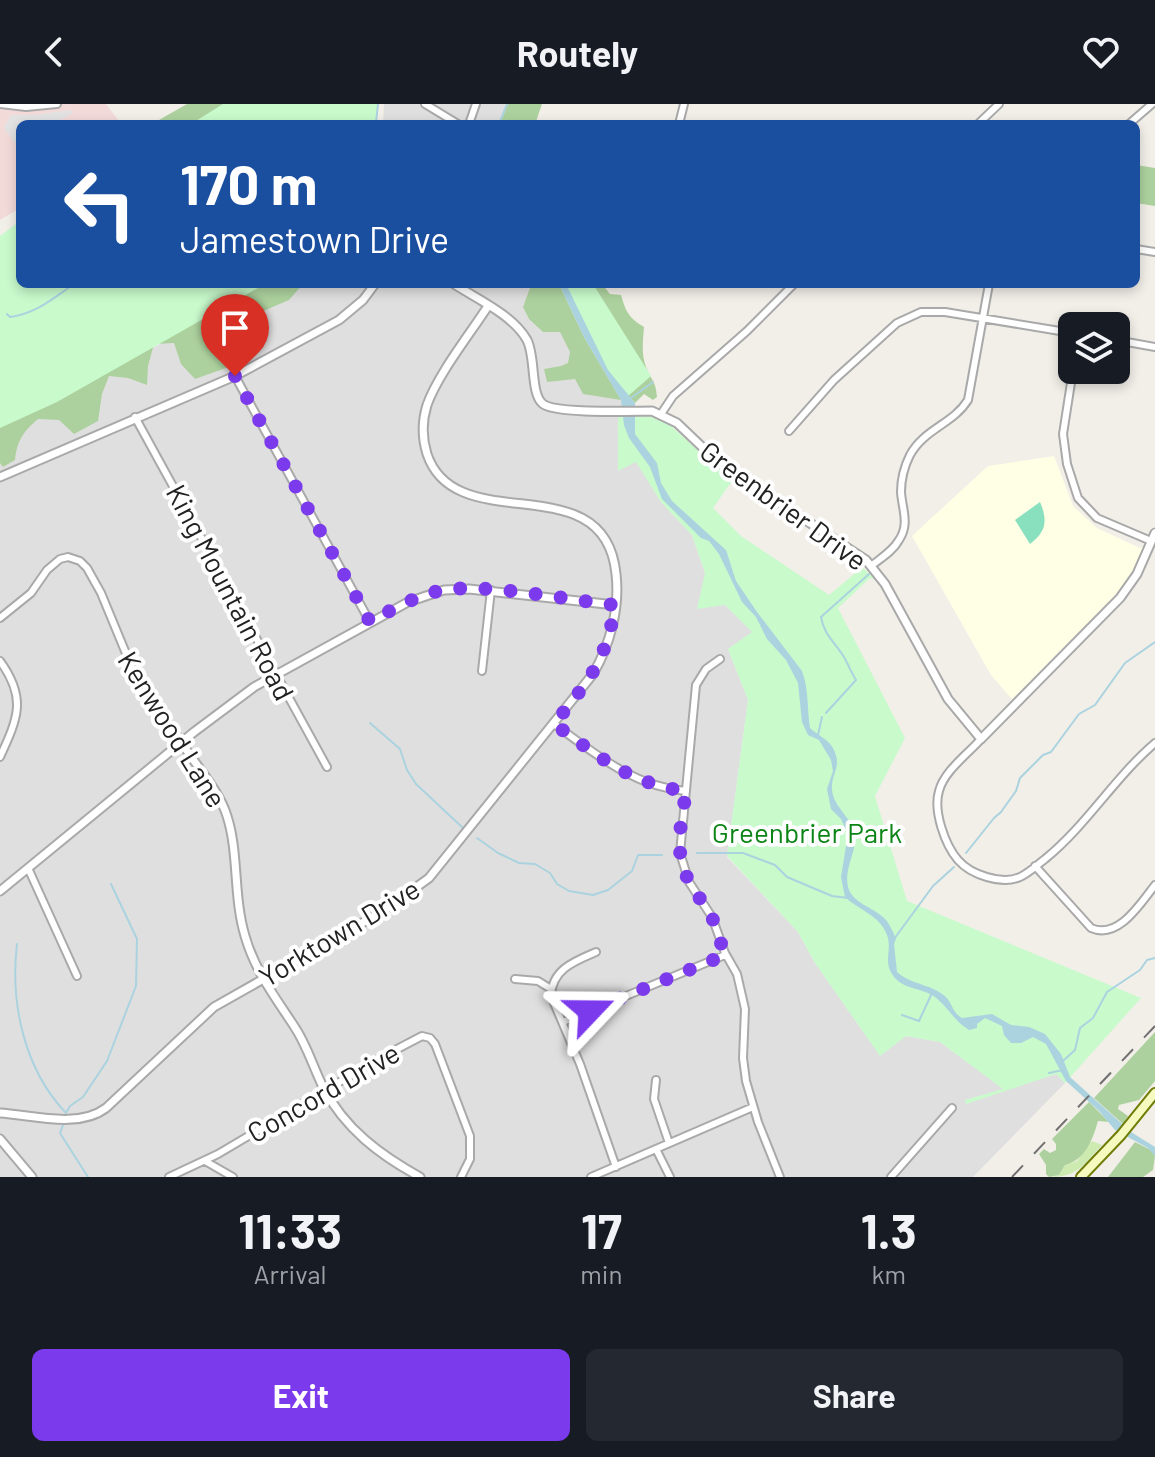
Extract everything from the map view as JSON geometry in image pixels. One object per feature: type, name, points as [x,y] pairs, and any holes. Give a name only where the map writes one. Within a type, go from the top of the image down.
[{"type":"main road","points":[[1081,1177],[1152,1097]]},
{"type":"street","points":[[0,104],[34,107],[57,104]]},
{"type":"street","points":[[425,104],[451,120]]},
{"type":"street","points":[[982,120],[999,104]]},
{"type":"street","points":[[1134,120],[1152,104]]},
{"type":"street","points":[[0,477],[235,376],[339,320],[354,309],[372,288]]},
{"type":"street","points":[[460,288],[518,328],[529,343],[534,361],[535,390],[543,404],[562,409],[661,414],[673,396],[747,331],[789,288]]},
{"type":"street","points":[[871,566],[894,547],[904,530],[902,478],[913,450],[926,434],[960,412],[968,400],[988,288]]},
{"type":"street","name":"Yorktown Drive","points":[[0,1113],[80,1119],[95,1116],[214,1007],[385,910],[429,878],[601,661],[610,634],[617,582],[613,560],[604,540],[577,515],[554,507],[491,500],[461,492],[440,477],[430,461],[423,431],[428,403],[488,306]]},
{"type":"street","points":[[789,431],[848,365],[905,318],[921,312],[938,311],[1058,331]]},
{"type":"street","points":[[1130,343],[1155,347]]},
{"type":"street","points":[[235,376],[370,622]]},
{"type":"street","points":[[1071,384],[1063,434],[1067,464],[1078,498],[1097,518],[1153,537],[1137,574],[1120,598],[945,778],[938,794],[938,815],[951,850],[967,868],[997,879],[1019,877],[1074,833],[1132,764],[1155,743]]},
{"type":"street","name":"Greenbrier Drive","points":[[661,414],[677,423],[719,463],[855,551],[871,566],[885,584],[948,699],[981,739]]},
{"type":"street","name":"King Mountain Road","points":[[135,417],[327,767]]},
{"type":"street","name":"Kenwood Lane","points":[[0,618],[31,593],[47,570],[60,559],[68,557],[80,561],[101,593],[132,668],[226,812],[232,839],[239,915],[262,978],[303,1041],[325,1091],[341,1115],[362,1139],[420,1177]]},
{"type":"street","points":[[0,891],[244,694],[408,602],[454,589],[491,590],[615,605]]},
{"type":"street","points":[[482,671],[491,590]]},
{"type":"street","points":[[720,659],[701,673],[696,685],[679,838],[681,863],[689,882],[712,917],[725,955],[737,974],[745,1009],[744,1071],[753,1107],[780,1177]]},
{"type":"street","points":[[0,661],[15,683],[18,698],[14,721],[0,757]]},
{"type":"street","points":[[554,724],[623,773],[654,785],[686,791]]},
{"type":"street","points":[[1035,866],[1091,928],[1100,931],[1115,928],[1155,885]]},
{"type":"street","points":[[28,868],[77,976]]},
{"type":"street","points":[[596,952],[566,967],[556,977],[551,989],[553,1002],[616,1167]]},
{"type":"street","points":[[563,1022],[725,955]]},
{"type":"street","points":[[515,979],[538,981],[551,989]]},
{"type":"street","name":"Concord Drive","points":[[169,1177],[205,1161],[418,1037],[430,1038],[445,1064],[470,1136],[470,1159],[461,1177]]},
{"type":"street","points":[[656,1080],[654,1099],[669,1143]]},
{"type":"street","points":[[591,1177],[753,1107]]},
{"type":"street","points":[[891,1177],[952,1108]]},
{"type":"street","points":[[0,1139],[32,1177]]},
{"type":"street","points":[[656,1149],[670,1177]]},
{"type":"street","points":[[205,1161],[233,1177]]},
{"type":"shaded area","points":[[0,104],[106,104],[118,120],[16,120],[16,210],[0,220]]},
{"type":"shaded area","points":[[384,104],[539,104],[537,120],[383,120]]},
{"type":"shaded area","points":[[70,110],[73,113],[60,120],[16,120],[16,144],[4,128],[11,115]]},
{"type":"shaded area","points":[[259,288],[533,288],[548,298],[639,416],[618,416],[618,470],[636,461],[661,502],[692,535],[705,573],[725,605],[753,632],[728,649],[748,700],[727,857],[798,932],[815,963],[880,1055],[906,1036],[940,1042],[1004,1089],[966,1100],[966,1104],[1056,1073],[1065,1083],[973,1177],[0,1177],[0,429],[59,401]]},
{"type":"shaded area","points":[[1054,456],[1073,506],[1097,528],[1140,548],[1144,546],[1131,574],[1117,593],[1012,699],[991,675],[912,536],[988,466]]},
{"type":"green space","points":[[187,104],[245,104],[208,120],[159,120]]},
{"type":"green space","points":[[223,104],[378,104],[376,120],[197,120]]},
{"type":"green space","points":[[508,104],[542,104],[536,120],[502,120]]},
{"type":"green space","points":[[1140,166],[1155,168],[1155,206],[1140,204]]},
{"type":"green space","points":[[16,224],[16,288],[258,288],[57,402],[0,428],[0,236]]},
{"type":"green space","points":[[25,288],[300,288],[289,300],[235,323],[230,339],[237,364],[195,379],[181,364],[174,343],[154,344],[147,385],[128,378],[109,376],[102,394],[98,421],[74,434],[59,420],[38,419],[22,436],[15,460],[3,467],[0,463],[0,336]]},
{"type":"green space","points":[[530,288],[561,288],[584,337],[621,400],[583,394],[575,379],[547,382],[544,369],[568,363],[570,352],[560,332],[543,332],[529,319],[523,307]]},
{"type":"green space","points":[[561,288],[596,288],[651,376],[627,397],[605,368]]},
{"type":"green space","points":[[568,288],[605,288],[610,294],[621,295],[629,314],[644,327],[643,357],[657,397],[653,400],[644,394],[635,403],[615,381]]},
{"type":"green space","name":"Greenbrier Park","points":[[618,415],[652,417],[670,425],[732,481],[713,508],[741,536],[829,595],[859,570],[859,564],[876,580],[870,578],[838,608],[905,738],[875,796],[907,901],[1141,998],[1065,1083],[1056,1074],[966,1104],[965,1100],[1003,1089],[940,1042],[906,1036],[880,1056],[815,963],[798,932],[727,856],[748,700],[728,649],[752,632],[725,605],[697,609],[705,573],[692,535],[661,502],[636,462],[618,471]]},
{"type":"green space","points":[[1040,502],[1044,526],[1030,544],[1015,520]]},
{"type":"green space","points":[[1155,1032],[1155,1081],[1139,1100],[1119,1105],[1118,1109],[1128,1116],[1123,1124],[1094,1098]]},
{"type":"green space","points":[[1089,1102],[1109,1122],[1098,1121],[1083,1154],[1065,1165],[1059,1175],[1049,1177],[1039,1154],[1044,1149],[1050,1153],[1056,1150],[1052,1139]]},
{"type":"green space","points":[[1092,1141],[1102,1145],[1080,1168],[1068,1175],[1052,1177],[1059,1175],[1065,1165],[1077,1161]]},
{"type":"green space","points":[[1135,1142],[1153,1151],[1153,1170],[1143,1177],[1108,1177]]},
{"type":"water","points":[[561,288],[568,288],[608,370],[635,403],[635,434],[657,463],[661,483],[672,501],[726,550],[736,581],[802,671],[810,728],[828,742],[836,755],[833,796],[854,832],[855,845],[847,874],[848,887],[854,897],[890,925],[896,939],[897,972],[946,997],[962,1018],[992,1014],[1011,1025],[1029,1027],[1045,1034],[1061,1054],[1070,1077],[1131,1132],[1155,1147],[1155,1156],[1148,1148],[1115,1130],[1066,1081],[1046,1044],[1033,1037],[1021,1043],[1011,1043],[1004,1035],[1002,1026],[985,1018],[977,1024],[977,1028],[969,1030],[935,997],[906,986],[892,974],[888,965],[889,943],[885,930],[876,919],[845,897],[841,877],[848,834],[841,819],[831,809],[827,789],[833,771],[831,760],[819,740],[808,735],[802,722],[798,683],[786,660],[767,639],[756,617],[742,602],[719,554],[709,541],[701,538],[662,499],[650,467],[629,438],[621,400],[584,337]]},
{"type":"waterway","points":[[376,120],[378,104]]},
{"type":"waterway","points":[[501,120],[507,104]]},
{"type":"waterway","points":[[7,314],[10,317],[36,309],[68,288]]},
{"type":"waterway","points":[[631,398],[653,382]]},
{"type":"waterway","points":[[826,713],[856,680],[827,633],[821,617],[869,574]]},
{"type":"waterway","points":[[966,853],[1001,812],[1016,791],[1020,778],[1043,755],[1051,752],[1079,714],[1095,705],[1125,663],[1155,642]]},
{"type":"waterway","points":[[818,735],[822,717]]},
{"type":"waterway","points":[[370,723],[400,749],[416,784],[463,828]]},
{"type":"waterway","points":[[477,838],[519,863],[535,864],[569,891],[593,895],[608,890],[632,871],[638,855],[662,855]]},
{"type":"waterway","points":[[697,853],[743,853],[775,865],[787,877],[832,896],[848,898]]},
{"type":"waterway","points":[[894,939],[933,886],[954,867]]},
{"type":"waterway","points":[[17,944],[16,989],[23,1034],[40,1076],[66,1113],[83,1097],[107,1061],[136,986],[137,939],[111,884]]},
{"type":"waterway","points":[[1063,1061],[1075,1050],[1080,1028],[1093,1018],[1107,992],[1140,970],[1147,960],[1155,958]]},
{"type":"waterway","points":[[902,1015],[919,1021],[932,993]]},
{"type":"waterway","points":[[1049,1073],[1063,1070]]},
{"type":"waterway","points":[[63,1125],[60,1133],[88,1177]]},
{"type":"railway","points":[[1012,1177],[1155,1026]]},
{"type":"route","points":[[235,376],[370,622],[408,602],[454,589],[615,605],[607,647],[601,661],[554,724],[623,773],[668,789],[686,791],[679,838],[681,863],[689,882],[712,917],[725,955],[590,1011]]}]
